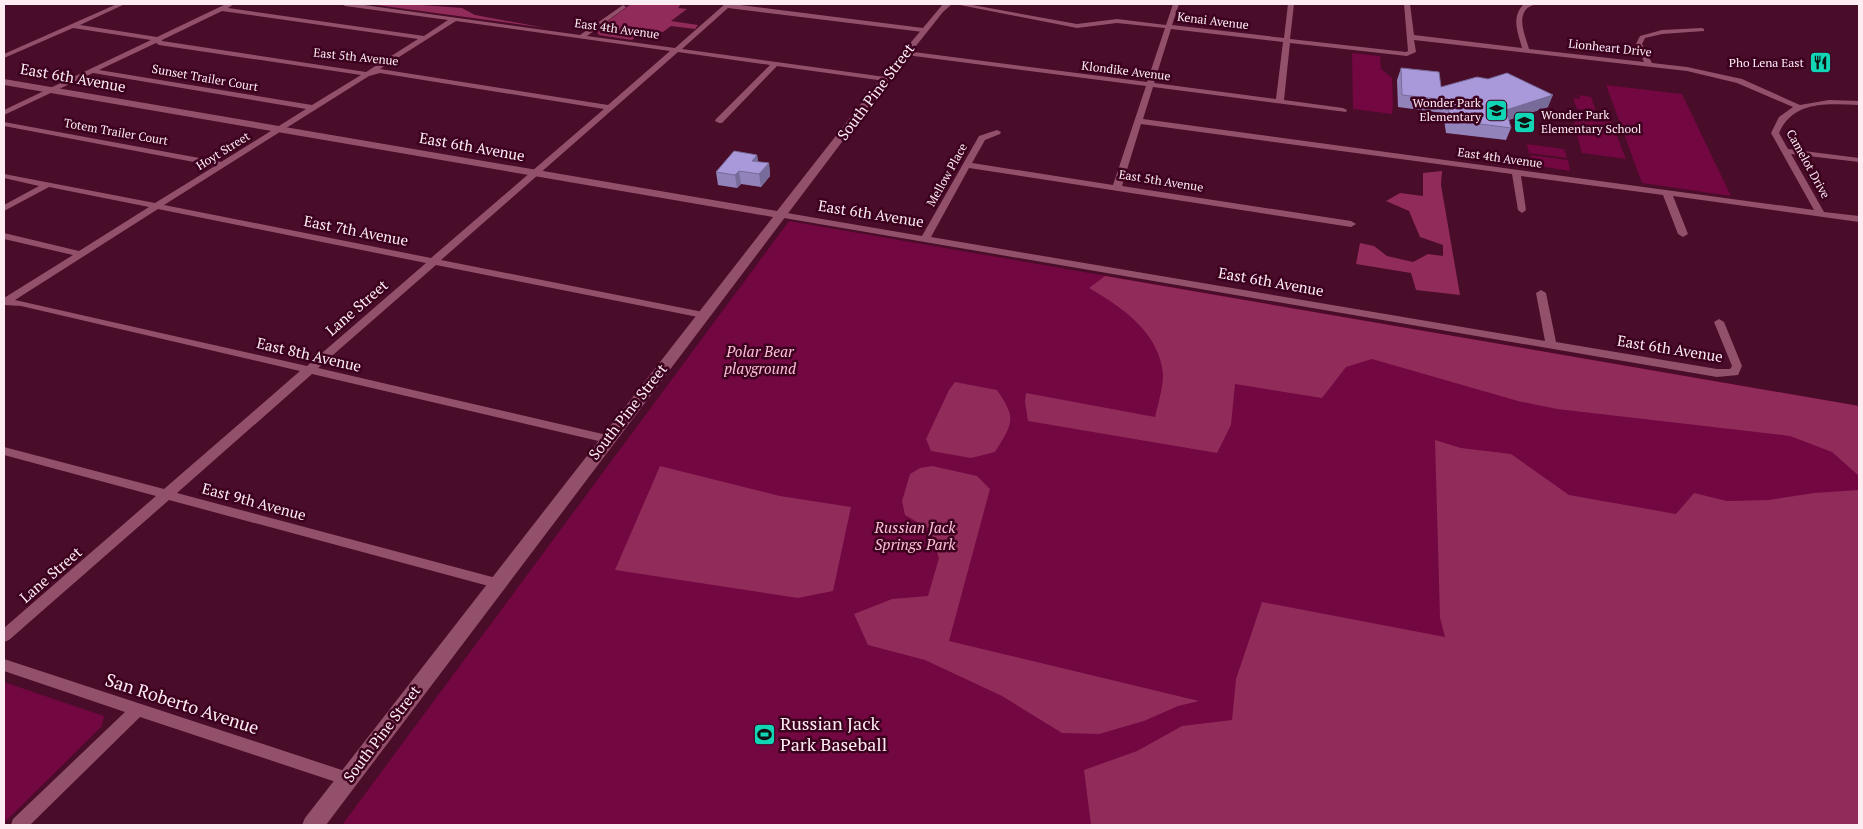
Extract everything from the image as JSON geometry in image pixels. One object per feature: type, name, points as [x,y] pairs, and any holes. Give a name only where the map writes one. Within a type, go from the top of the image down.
[{"type":"street","points":[[4,56],[122,4]]},
{"type":"street","points":[[4,113],[231,4]]},
{"type":"street","name":"East 4th Avenue","points":[[345,4],[885,79]]},
{"type":"street","name":"South Pine Street","points":[[313,825],[496,583],[885,79],[923,30],[948,4]]},
{"type":"street","name":"Kenai Avenue","points":[[958,4],[1077,26],[1117,21],[1407,54],[1412,52],[1410,37]]},
{"type":"street","points":[[1117,187],[1148,85],[1176,4]]},
{"type":"street","points":[[1280,101],[1291,4]]},
{"type":"street","points":[[1407,4],[1410,37]]},
{"type":"street","points":[[1526,50],[1518,19],[1519,12],[1525,6],[1532,4]]},
{"type":"street","points":[[728,5],[923,30]]},
{"type":"street","name":"Lane Street","points":[[4,636],[535,173],[679,50],[728,5]]},
{"type":"street","points":[[582,37],[623,7]]},
{"type":"street","points":[[221,8],[425,38]]},
{"type":"street","name":"Hoyt Street","points":[[4,302],[455,19]]},
{"type":"street","name":"East 5th Avenue","points":[[72,26],[158,39],[159,43],[368,74],[380,71],[610,108]]},
{"type":"street","points":[[1649,64],[1639,44],[1642,37],[1656,33],[1702,30]]},
{"type":"street","name":"Lionheart Drive","points":[[1410,37],[1687,69],[1738,81],[1801,108]]},
{"type":"street","name":"Klondike Avenue","points":[[906,53],[1343,110]]},
{"type":"street","points":[[718,121],[776,63]]},
{"type":"street","name":"Sunset Trailer Court","points":[[92,70],[314,108]]},
{"type":"street","name":"East 6th Avenue","points":[[4,82],[1717,373],[1734,373],[1737,366],[1719,322]]},
{"type":"street","name":"Camelot Drive","points":[[1821,214],[1775,133],[1783,117],[1801,108],[1820,103],[1859,103]]},
{"type":"street","name":"East 4th Avenue","points":[[1138,121],[1859,219]]},
{"type":"street","name":"Totem Trailer Court","points":[[4,124],[224,165]]},
{"type":"street","name":"Mellow Place","points":[[926,238],[982,138],[997,132]]},
{"type":"street","points":[[1784,151],[1859,160]]},
{"type":"street","name":"East 5th Avenue","points":[[967,164],[1351,224]]},
{"type":"street","points":[[1516,172],[1522,210]]},
{"type":"street","name":"East 7th Avenue","points":[[4,176],[703,315]]},
{"type":"street","points":[[4,208],[47,185]]},
{"type":"street","points":[[1667,193],[1683,234]]},
{"type":"street","points":[[4,236],[82,254]]},
{"type":"street","points":[[1541,293],[1550,344]]},
{"type":"street","name":"East 8th Avenue","points":[[4,302],[21,303],[307,371],[607,439]]},
{"type":"street","name":"East 9th Avenue","points":[[4,451],[496,583]]},
{"type":"street","name":"San Roberto Avenue","points":[[4,665],[348,779]]},
{"type":"street","points":[[19,825],[138,709]]},
{"type":"green space","points":[[1352,53],[1380,56],[1381,69],[1392,78],[1392,114],[1353,109]]},
{"type":"green space","points":[[1606,85],[1682,94],[1731,196],[1642,183]]},
{"type":"green space","points":[[1579,95],[1591,97],[1596,111],[1577,109],[1573,98],[1580,99]]},
{"type":"green space","points":[[1575,116],[1611,121],[1626,159],[1582,153],[1574,125]]},
{"type":"green space","points":[[1527,144],[1564,149],[1567,158],[1529,153]]},
{"type":"green space","points":[[1530,155],[1568,160],[1570,171],[1532,165]]},
{"type":"green space","name":"Russian Jack Springs Park","points":[[789,221],[1859,406],[1859,825],[342,825]]},
{"type":"green space","points":[[4,682],[104,716],[102,726],[4,823]]},
{"type":"shaded area","points":[[369,4],[408,4],[462,8],[475,15],[546,28]]},
{"type":"shaded area","points":[[631,4],[681,4],[678,8],[687,9],[671,21],[698,25],[695,29],[671,26],[663,32],[644,30],[632,40],[599,35],[596,30]]},
{"type":"shaded area","points":[[1442,171],[1441,185],[1460,295],[1416,290],[1411,273],[1356,264],[1360,243],[1374,246],[1387,256],[1413,262],[1428,254],[1443,256],[1443,245],[1420,237],[1409,211],[1386,201],[1400,193],[1423,196],[1423,173]]},
{"type":"shaded area","points":[[1105,276],[1859,406],[1859,476],[1832,452],[1790,436],[1557,409],[1518,401],[1372,359],[1346,367],[1322,398],[1235,384],[1231,425],[1217,453],[1028,421],[1025,402],[1026,393],[1155,417],[1163,380],[1160,360],[1155,346],[1137,323],[1114,304],[1089,288]]},
{"type":"shaded area","points":[[955,382],[997,390],[1008,408],[1010,415],[1009,427],[995,452],[971,458],[931,451],[926,439],[949,390]]},
{"type":"shaded area","points":[[1435,440],[1461,448],[1511,454],[1569,495],[1676,514],[1694,493],[1727,501],[1769,500],[1814,493],[1859,490],[1859,825],[1091,825],[1084,770],[1137,751],[1182,726],[1232,720],[1236,679],[1262,602],[1445,637],[1440,618]]},
{"type":"shaded area","points":[[660,466],[780,496],[851,507],[833,591],[798,598],[615,570]]},
{"type":"shaded area","points":[[932,466],[977,476],[990,489],[949,641],[1199,701],[1178,706],[1144,721],[1099,734],[1062,733],[1002,696],[925,660],[868,645],[854,614],[892,599],[928,596],[939,558],[929,529],[905,515],[902,501],[910,474],[920,468]]},
{"type":"building","points":[[1401,68],[1439,72],[1441,87],[1477,77],[1488,79],[1507,73],[1553,95],[1506,110],[1511,128],[1450,120],[1447,100],[1402,95]]},
{"type":"building","points":[[734,151],[757,155],[752,161],[769,163],[759,174],[739,171],[735,175],[716,172]]},
{"type":"place","name":"Pho Lena East","points":[[1820,63]]},
{"type":"place","name":"Wonder Park Elementary","points":[[1497,110]]},
{"type":"place","name":"Wonder Park Elementary School","points":[[1525,122]]},
{"type":"place","name":"Russian Jack Park Baseball","points":[[764,734]]},
{"type":"park label","name":"Polar Bear playground","points":[[760,360]]}]
